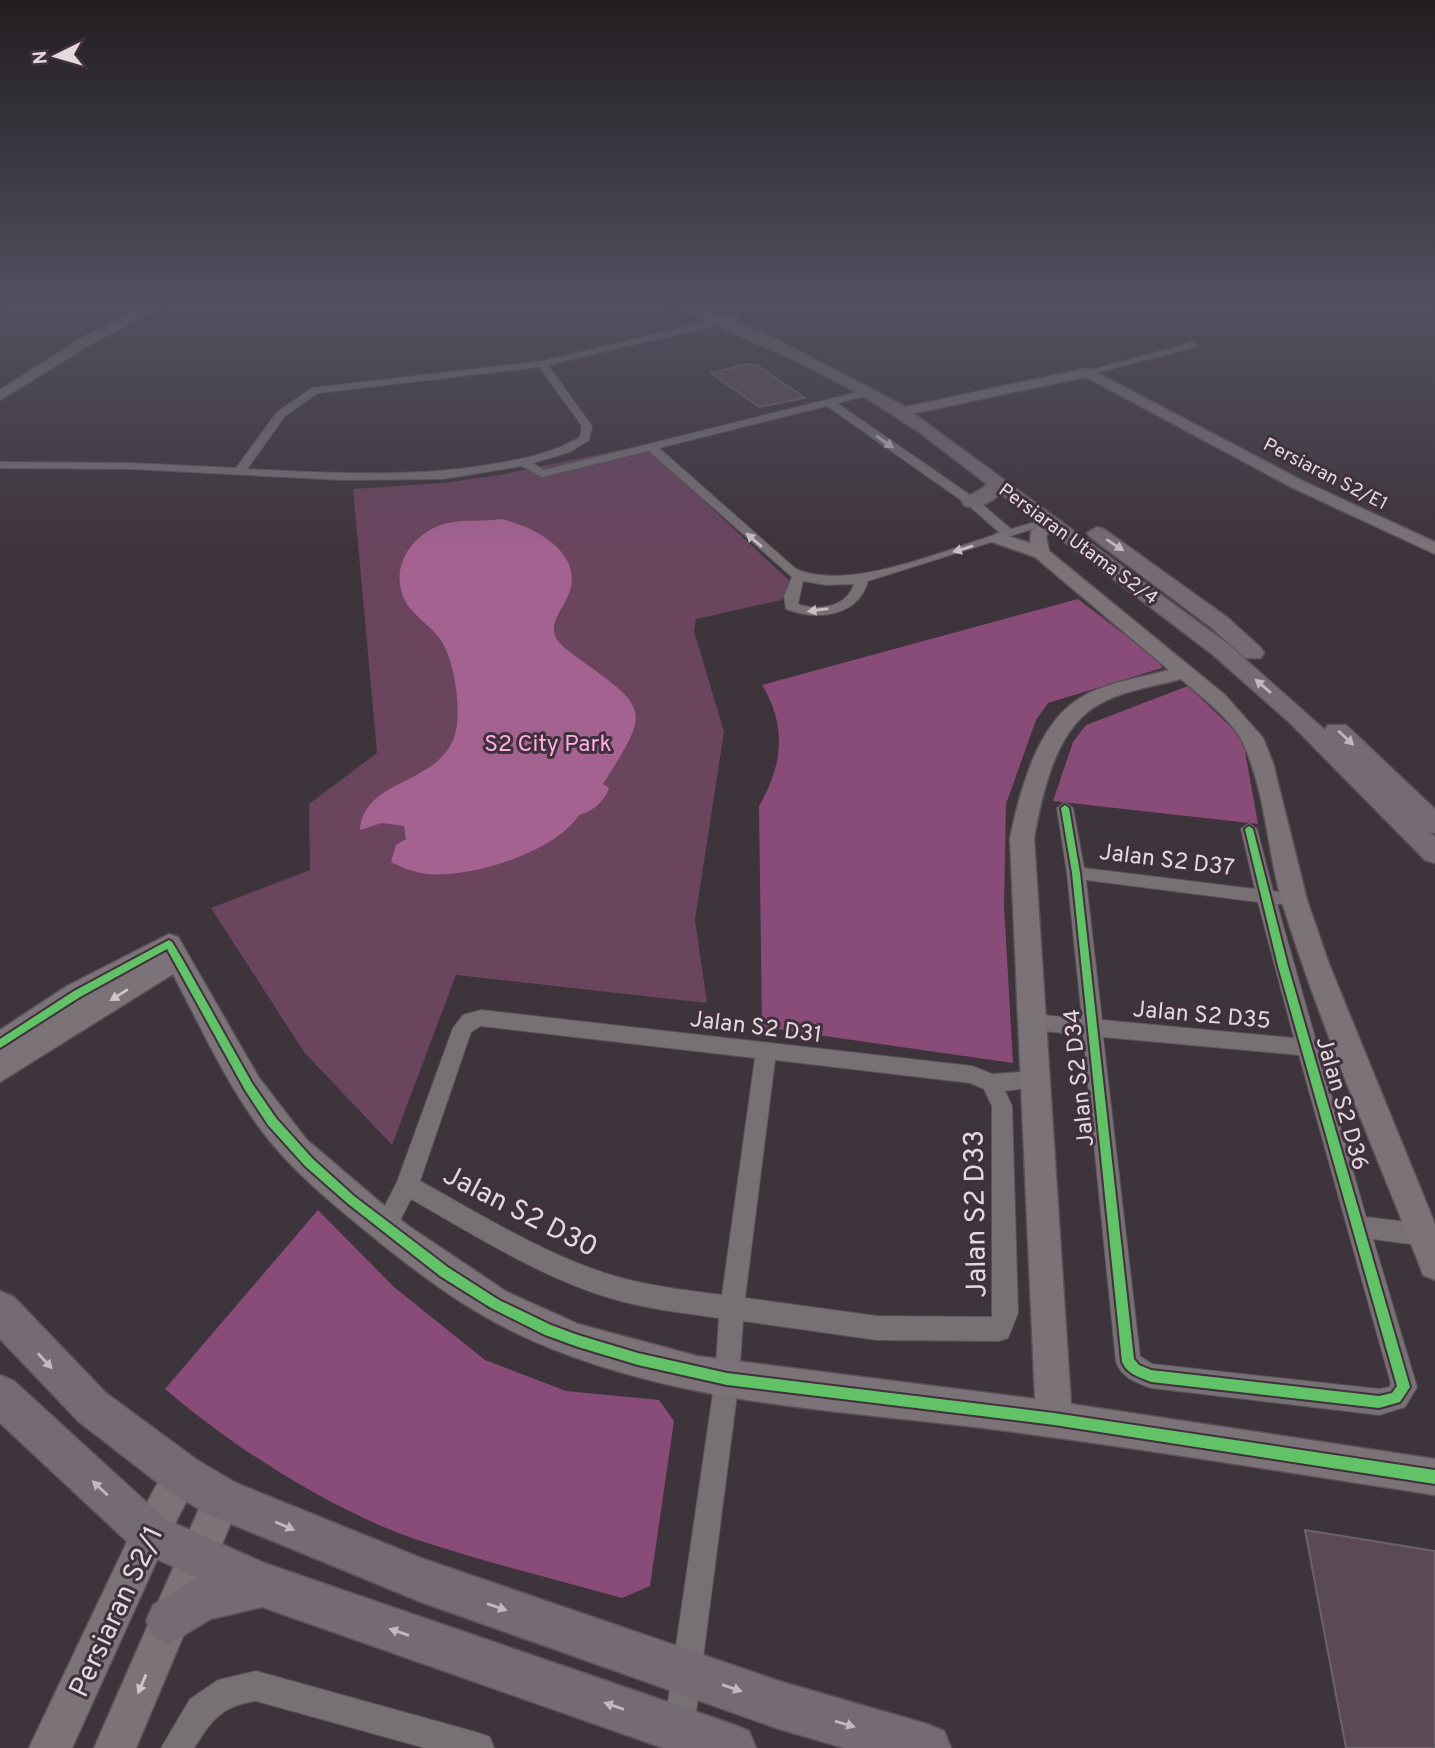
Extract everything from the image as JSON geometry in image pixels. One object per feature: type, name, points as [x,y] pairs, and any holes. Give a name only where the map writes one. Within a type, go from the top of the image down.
[{"type":"main road","name":"Persiaran Utama S2/4","points":[[860,386],[910,410],[998,483],[1133,557],[1220,623],[1288,683],[1435,824]]},
{"type":"main road","name":"Persiaran Utama S2/4","points":[[866,386],[910,410],[1052,512],[1220,649],[1297,716],[1435,853]]},
{"type":"main road","points":[[972,502],[988,495],[998,483]]},
{"type":"main road","points":[[0,1310],[47,1363],[92,1407],[181,1475],[222,1499],[421,1580],[779,1705],[927,1748]]},
{"type":"main road","points":[[0,1395],[150,1534],[196,1557],[262,1585],[732,1748]]},
{"type":"main road","points":[[169,1621],[202,1599],[262,1585]]},
{"type":"street","points":[[0,396],[16,386]]},
{"type":"street","points":[[239,472],[259,440],[292,402],[316,390],[354,386]]},
{"type":"street","points":[[0,466],[131,466],[354,478],[443,476],[524,462],[566,450],[580,443],[588,433],[583,417],[559,386]]},
{"type":"street","points":[[910,410],[1024,386]]},
{"type":"street","name":"Persiaran S2/E1","points":[[1113,386],[1297,484],[1435,550]]},
{"type":"street","points":[[524,462],[542,474],[870,392]]},
{"type":"street","points":[[830,403],[972,502],[1004,536],[1041,553],[1218,699],[1252,738],[1262,763],[1294,900],[1316,964],[1435,1264]]},
{"type":"street","points":[[651,447],[799,576],[847,583],[1004,536],[1052,512]]},
{"type":"street","points":[[1041,553],[1037,535],[1052,512]]},
{"type":"street","points":[[799,576],[791,596],[791,606],[801,612],[841,606],[855,597],[862,579]]},
{"type":"street","points":[[1054,1419],[1022,838],[1027,808],[1061,726],[1072,713],[1088,701],[1184,671]]},
{"type":"street","name":"Jalan S2 D34","points":[[1065,808],[1076,873],[1124,1345],[1128,1362],[1135,1369],[1151,1376],[1379,1402],[1396,1398],[1404,1387]]},
{"type":"street","name":"Jalan S2 D36","points":[[1250,830],[1264,895],[1404,1387]]},
{"type":"street","name":"Jalan S2 D37","points":[[1076,873],[1294,900]]},
{"type":"street","points":[[0,1044],[77,994],[173,951]]},
{"type":"street","points":[[0,1070],[173,951]]},
{"type":"street","points":[[173,951],[261,1107],[290,1143],[324,1178],[385,1227],[495,1305],[557,1332],[684,1371],[727,1379],[1054,1419],[1435,1476]]},
{"type":"street","name":"Jalan S2 D31","points":[[470,1021],[481,1018],[972,1075],[991,1083],[1035,1080]]},
{"type":"street","name":"Jalan S2 D30","points":[[385,1227],[407,1185],[463,1028],[470,1021]]},
{"type":"street","name":"Jalan S2 D35","points":[[1034,1023],[1307,1048]]},
{"type":"street","points":[[679,1728],[727,1379],[732,1306],[765,1052]]},
{"type":"street","name":"Jalan S2 D33","points":[[732,1306],[877,1328],[999,1329],[1006,1313],[1002,1106],[991,1083]]},
{"type":"street","name":"Jalan S2 D30","points":[[407,1185],[538,1259],[579,1277],[655,1297],[732,1306]]},
{"type":"street","points":[[1358,1226],[1424,1235]]},
{"type":"street","name":"Persiaran S2/1","points":[[50,1748],[150,1534],[181,1475]]},
{"type":"street","name":"Persiaran S2/1","points":[[115,1748],[222,1499]]},
{"type":"street","points":[[176,1748],[201,1710],[229,1690],[256,1686],[469,1746]]},
{"type":"green space","name":"S2 City Park","points":[[644,445],[792,583],[781,600],[696,619],[694,631],[724,732],[695,920],[707,1003],[456,975],[392,1145],[304,1052],[211,908],[310,870],[309,804],[377,753],[353,489],[443,483],[500,475]]},
{"type":"shaded area","points":[[501,519],[529,528],[564,555],[570,567],[572,581],[554,626],[555,636],[565,648],[619,689],[630,701],[635,712],[635,725],[619,759],[603,784],[609,788],[605,797],[593,808],[579,815],[551,841],[488,867],[466,872],[427,874],[391,862],[396,845],[406,839],[404,826],[382,823],[360,830],[364,813],[374,801],[445,754],[457,728],[456,685],[449,656],[437,635],[403,597],[401,567],[405,556],[418,538],[437,526],[454,522]]},
{"type":"shaded area","points":[[1078,599],[1159,661],[1162,668],[1048,703],[1036,720],[1006,804],[1004,906],[1013,1063],[762,1027],[759,806],[773,776],[779,746],[775,715],[762,685]]},
{"type":"shaded area","points":[[1188,686],[1234,730],[1244,746],[1258,824],[1053,801],[1073,742],[1086,725]]},
{"type":"shaded area","points":[[318,1210],[394,1287],[485,1360],[566,1391],[659,1400],[674,1421],[650,1586],[622,1598],[471,1557],[388,1529],[354,1514],[287,1477],[222,1434],[165,1389]]},
{"type":"building","points":[[729,386],[787,386],[805,398],[759,407]]},
{"type":"building","points":[[1305,1530],[1435,1551],[1435,1748],[1346,1748]]},
{"type":"cycle path","points":[[1065,808],[1076,873],[1128,1362],[1135,1369],[1151,1376],[1379,1402],[1396,1398],[1404,1387],[1283,966],[1249,829]]},
{"type":"cycle path","points":[[0,1044],[77,994],[169,944],[248,1087],[296,1150],[350,1199],[444,1272],[495,1304],[549,1330],[608,1351],[727,1379],[1054,1419],[1435,1477]]}]
